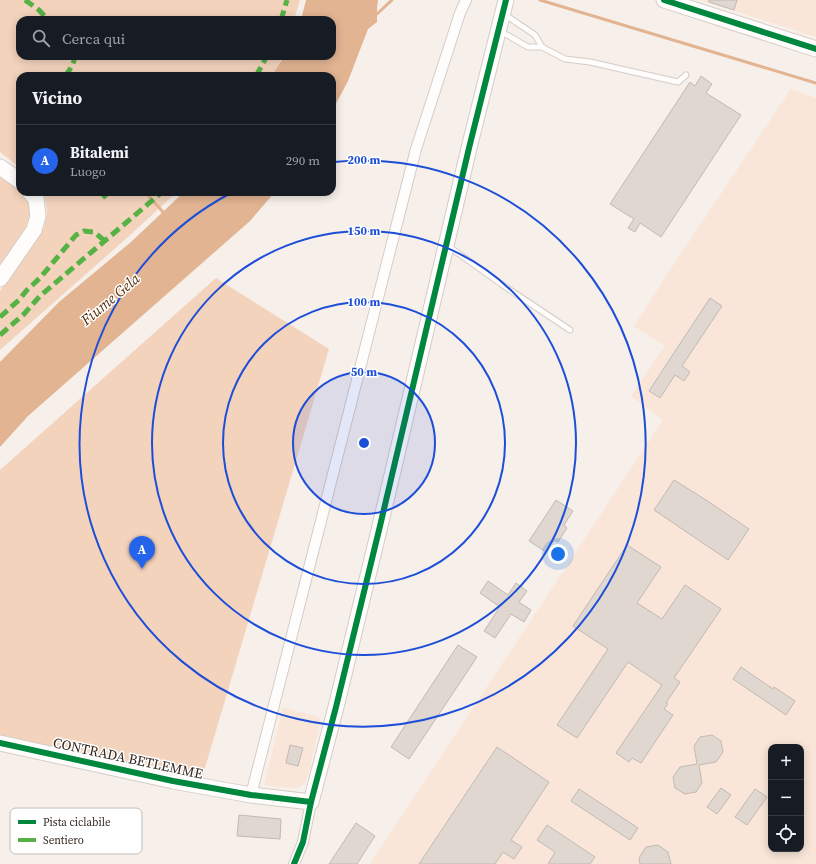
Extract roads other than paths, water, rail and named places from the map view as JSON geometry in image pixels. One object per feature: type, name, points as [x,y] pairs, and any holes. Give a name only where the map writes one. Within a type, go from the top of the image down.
[{"type":"street","points":[[251,795],[416,149],[460,13],[466,0]]},
{"type":"street","points":[[664,0],[816,49]]},
{"type":"street","points":[[294,864],[303,842],[380,526],[469,148],[505,6]]},
{"type":"street","points":[[0,167],[16,178]]},
{"type":"street","points":[[0,279],[34,230],[38,216],[36,199],[33,196]]},
{"type":"street","name":"CONTRADA BETLEMME","points":[[0,743],[173,781],[251,795],[312,802]]},
{"type":"lane","points":[[505,6],[535,35],[542,47]]},
{"type":"lane","points":[[498,32],[507,35],[528,47],[542,47],[565,59],[590,62],[678,82],[686,75]]},
{"type":"lane","points":[[447,245],[507,288],[570,330]]},
{"type":"water","points":[[306,0],[378,0],[377,22],[368,29],[348,81],[336,104],[336,72],[274,72],[282,60],[336,60],[336,16],[302,16]]},
{"type":"water","name":"Fiume Gela","points":[[180,196],[272,196],[250,221],[28,416],[0,447],[0,362],[59,302],[131,242]]},
{"type":"waterway","points":[[377,14],[392,0]]},
{"type":"waterway","points":[[540,0],[816,83]]},
{"type":"waterway","points":[[149,196],[163,212]]},
{"type":"place","name":"Bitalemi","points":[[142,569]]}]
